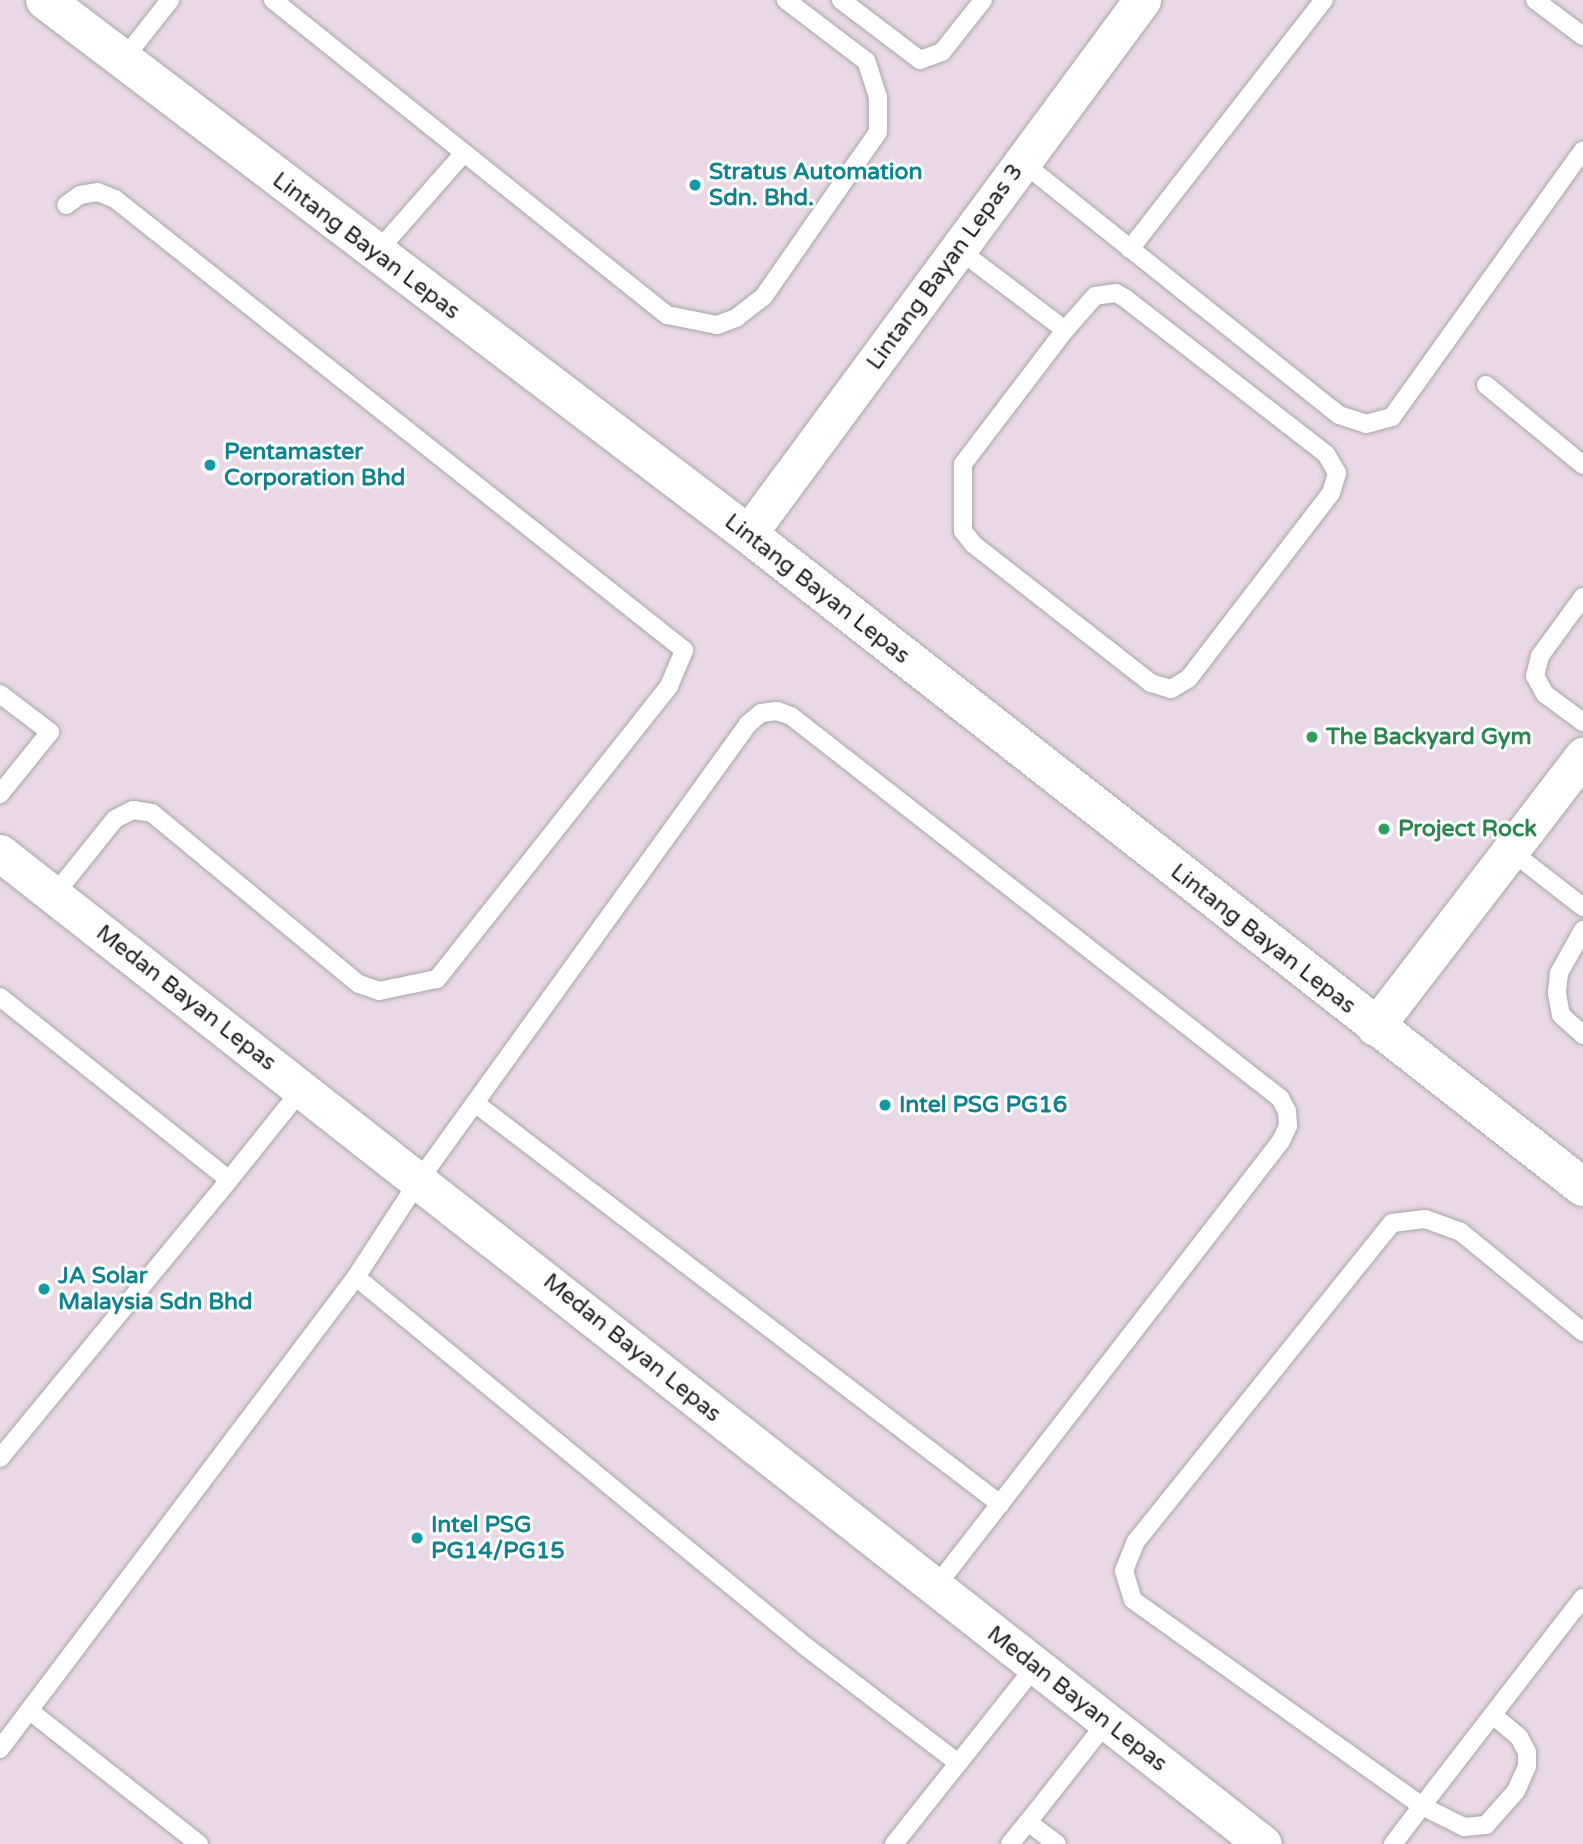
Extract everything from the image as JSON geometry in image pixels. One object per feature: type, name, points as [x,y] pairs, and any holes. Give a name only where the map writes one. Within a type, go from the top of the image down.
[{"type":"street","name":"Lintang Bayan Lepas","points":[[45,0],[748,534],[1583,1187]]},
{"type":"street","name":"Lintang Bayan Lepas 3","points":[[748,534],[1142,0]]},
{"type":"street","points":[[1375,1027],[1583,756]]},
{"type":"street","name":"Medan Bayan Lepas","points":[[0,853],[420,1179],[934,1589],[1263,1844]]},
{"type":"lane","points":[[122,61],[170,0]]},
{"type":"lane","points":[[273,0],[462,155],[667,315],[717,324],[736,318],[764,296],[878,132],[878,97],[866,61],[786,0]]},
{"type":"lane","points":[[841,0],[920,60],[942,52],[984,0]]},
{"type":"lane","points":[[1130,249],[1324,0]]},
{"type":"lane","points":[[1535,0],[1583,36]]},
{"type":"lane","points":[[1023,162],[1339,415],[1366,424],[1392,417],[1583,150]]},
{"type":"lane","points":[[376,253],[462,155]]},
{"type":"lane","points":[[54,895],[116,819],[133,810],[152,813],[359,984],[379,991],[437,979],[669,686],[684,650],[115,200],[98,192],[80,195],[66,205]]},
{"type":"lane","points":[[958,249],[1065,330]]},
{"type":"lane","points":[[1115,293],[1125,298],[1334,462],[1337,473],[1331,493],[1181,685],[1171,689],[1151,683],[973,544],[963,531],[963,464],[1065,330],[1095,296],[1115,293]]},
{"type":"lane","points":[[1486,385],[1583,465]]},
{"type":"lane","points":[[1583,597],[1540,656],[1535,676],[1545,694],[1583,722]]},
{"type":"lane","points":[[0,695],[50,732],[0,794]]},
{"type":"lane","points":[[0,1749],[356,1278],[420,1179],[748,723],[761,713],[777,711],[791,716],[1280,1098],[1287,1111],[1288,1126],[1282,1141],[934,1589]]},
{"type":"lane","points":[[1511,851],[1583,907]]},
{"type":"lane","points":[[1583,930],[1559,973],[1556,993],[1561,1015],[1583,1035]]},
{"type":"lane","points":[[0,997],[229,1180]]},
{"type":"lane","points":[[0,1458],[302,1089]]},
{"type":"lane","points":[[475,1103],[1000,1504]]},
{"type":"lane","points":[[1493,1715],[1519,1737],[1527,1752],[1527,1766],[1516,1791],[1486,1825],[1464,1827],[1422,1806],[1133,1600],[1124,1571],[1136,1541],[1392,1223],[1425,1219],[1461,1232],[1583,1332]]},
{"type":"lane","points":[[356,1278],[805,1646],[958,1763]]},
{"type":"lane","points":[[1393,1844],[1583,1598]]},
{"type":"lane","points":[[894,1844],[1035,1667]]},
{"type":"lane","points":[[30,1711],[199,1844]]},
{"type":"lane","points":[[1010,1844],[1106,1723]]},
{"type":"lane","points":[[1028,1822],[1057,1844]]},
{"type":"shaded area","points":[[0,0],[1583,0],[1583,1844],[0,1844]]},
{"type":"place","name":"Stratus Automation Sdn. Bhd.","points":[[695,185]]},
{"type":"place","name":"Pentamaster Corporation Bhd","points":[[210,465]]},
{"type":"place","name":"The Backyard Gym","points":[[1312,737]]},
{"type":"place","name":"Project Rock","points":[[1384,829]]},
{"type":"place","name":"Intel PSG PG16","points":[[885,1105]]},
{"type":"place","name":"JA Solar Malaysia Sdn Bhd","points":[[44,1289]]},
{"type":"place","name":"Intel PSG PG14/PG15","points":[[417,1538]]}]
